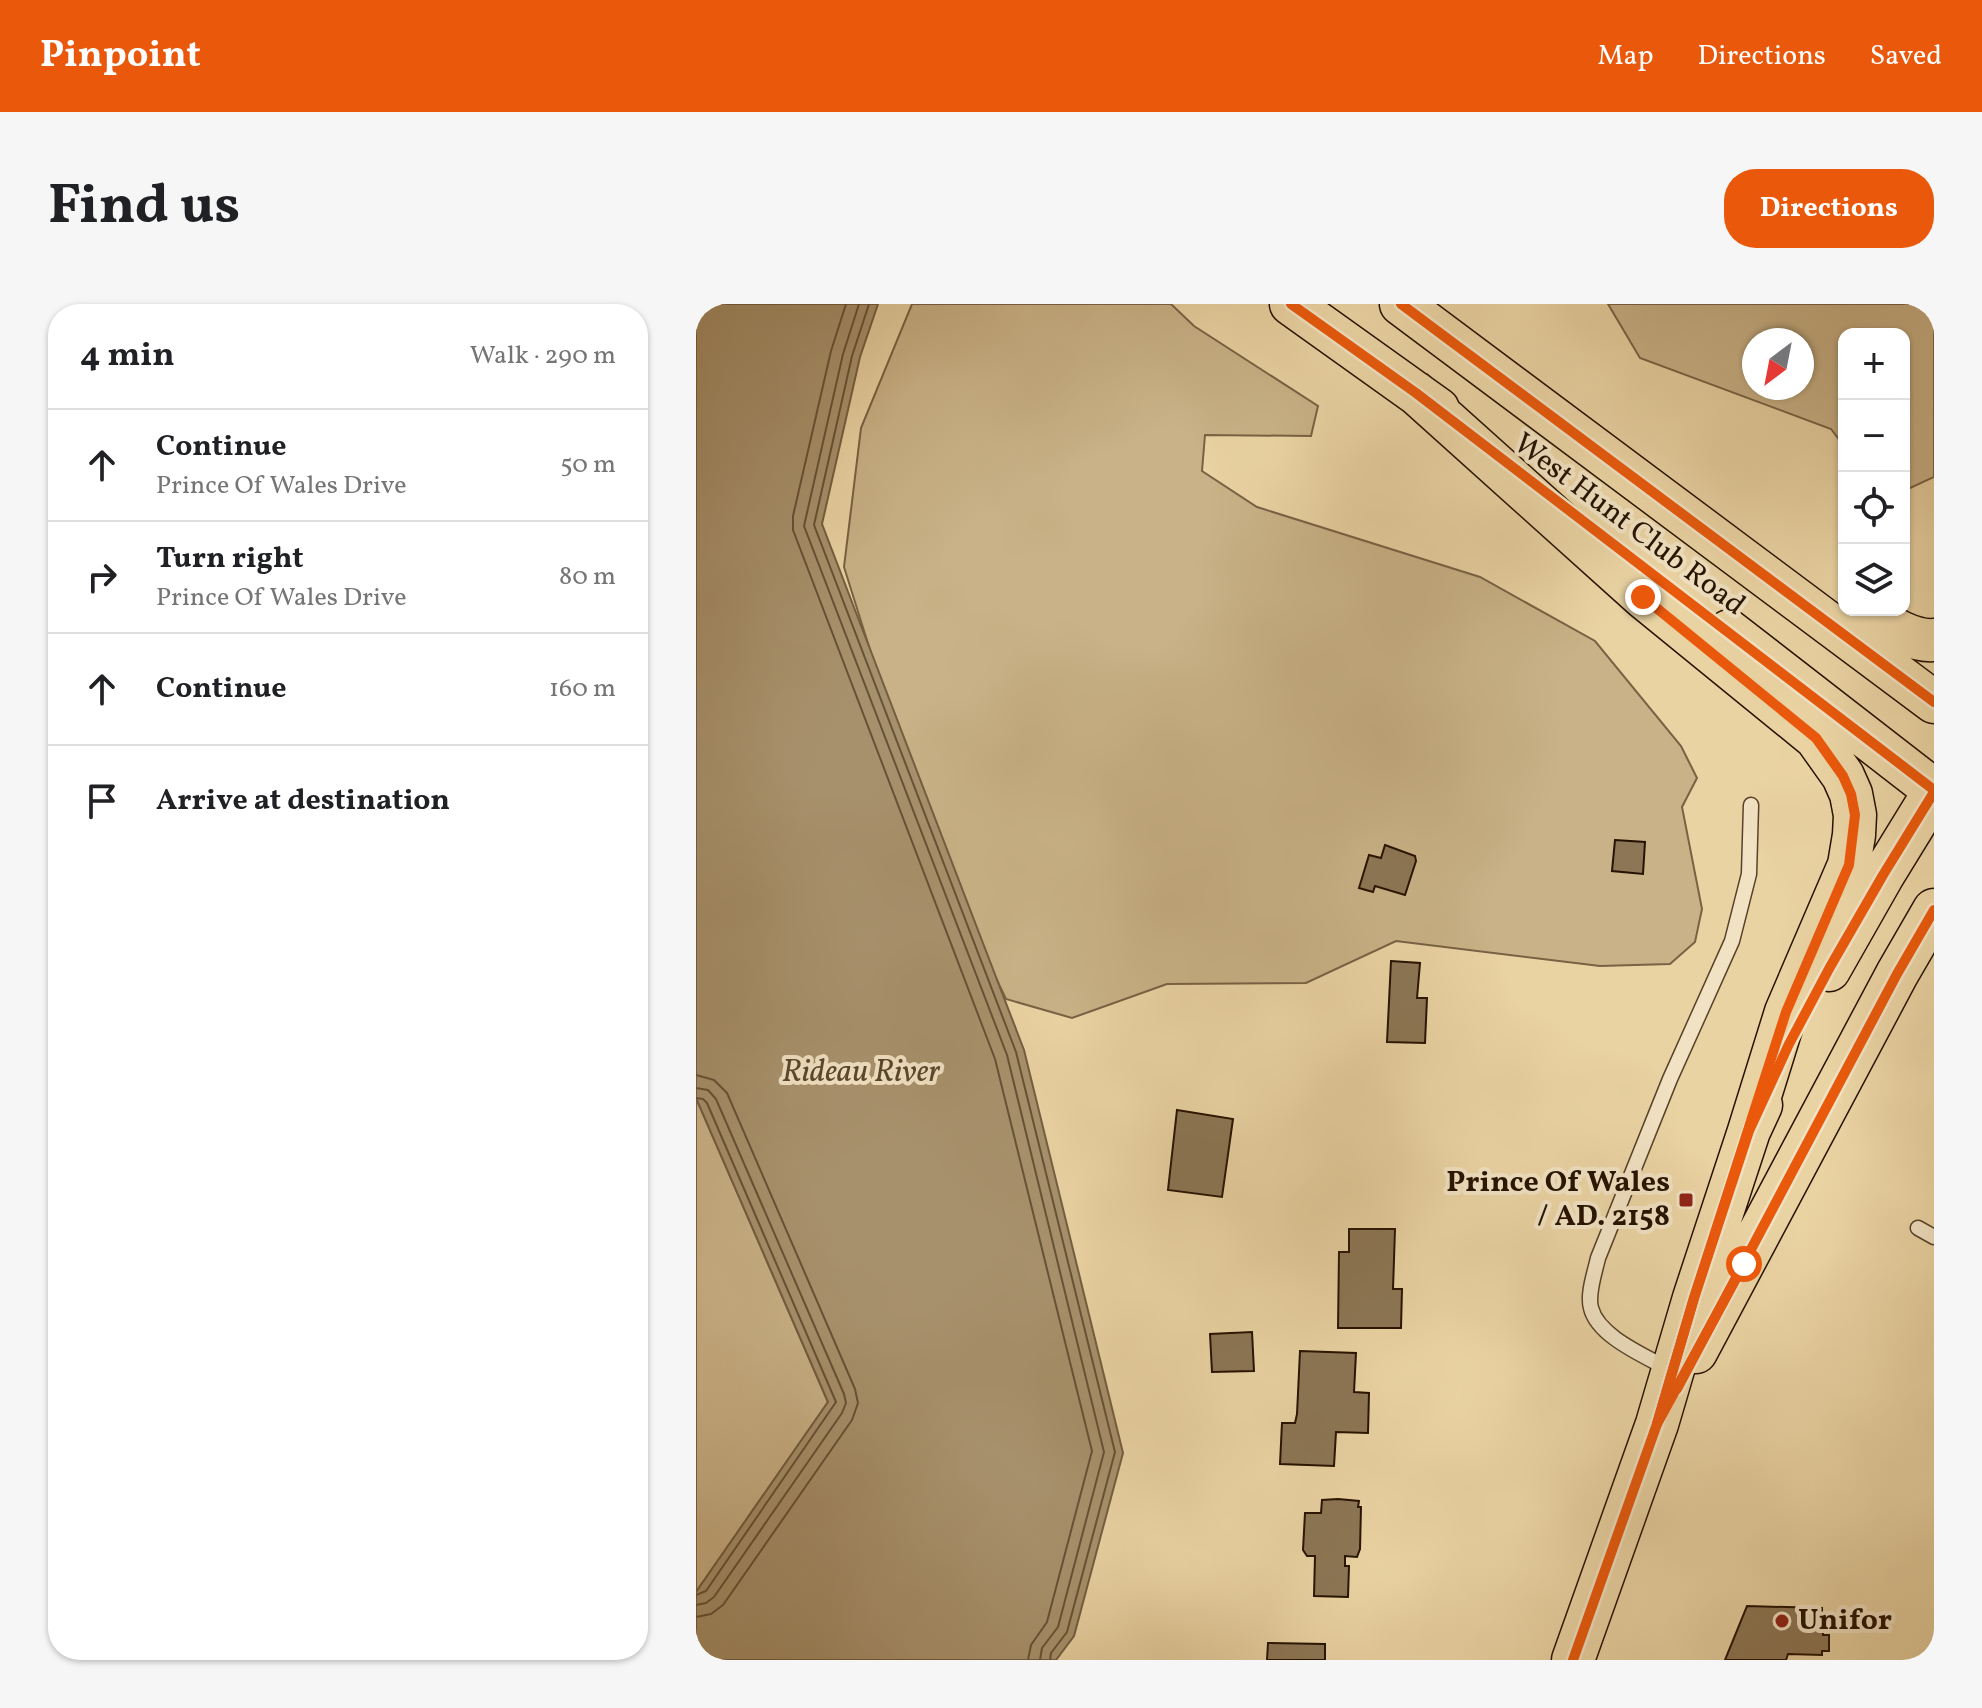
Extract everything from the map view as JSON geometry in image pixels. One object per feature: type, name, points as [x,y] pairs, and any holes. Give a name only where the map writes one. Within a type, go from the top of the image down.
[{"type":"main road","name":"West Hunt Club Road","points":[[1291,304],[1416,393],[1934,791]]},
{"type":"main road","name":"West Hunt Club Road","points":[[1401,304],[1934,702]]},
{"type":"main road","points":[[1416,393],[1643,597],[1816,738],[1843,776],[1851,794],[1854,825],[1849,865],[1790,1000],[1657,1424],[1573,1660]]},
{"type":"main road","points":[[1636,478],[1838,596]]},
{"type":"main road","points":[[1873,616],[1925,641],[1934,640]]},
{"type":"main road","points":[[1749,1131],[1789,1044],[1830,967],[1934,791]]},
{"type":"main road","points":[[1657,1424],[1934,910]]},
{"type":"main road","points":[[1857,1050],[1934,962]]},
{"type":"lane","points":[[1673,1371],[1614,1338],[1601,1325],[1591,1308],[1592,1282],[1598,1258],[1670,1079],[1732,941],[1749,874],[1751,805]]},
{"type":"lane","points":[[1918,1228],[1934,1237]]},
{"type":"shaded area","points":[[912,304],[1171,304],[1194,326],[1318,406],[1311,436],[1205,435],[1202,471],[1257,507],[1480,577],[1595,641],[1681,746],[1697,778],[1682,807],[1702,909],[1695,942],[1670,964],[1600,966],[1396,941],[1306,983],[1167,984],[1072,1018],[1006,999],[930,841],[844,567],[861,428]]},
{"type":"shaded area","points":[[1608,304],[1934,304],[1934,477],[1910,488],[1910,328],[1838,328],[1838,438],[1831,429],[1753,400],[1814,400],[1814,328],[1742,328],[1742,396],[1640,358]]},
{"type":"shaded area","points":[[696,1098],[828,1402],[696,1592]]},
{"type":"water","name":"Rideau River","points":[[696,304],[878,304],[860,357],[822,524],[1024,1050],[1123,1453],[1074,1636],[1056,1660],[696,1660],[696,1592],[828,1402],[696,1098]]},
{"type":"building","points":[[1615,840],[1645,842],[1643,874],[1612,871]]},
{"type":"building","points":[[1385,845],[1415,856],[1405,895],[1375,886],[1373,892],[1359,888],[1369,855],[1381,858]]},
{"type":"building","points":[[1391,961],[1420,963],[1417,998],[1427,998],[1425,1043],[1387,1042]]},
{"type":"building","points":[[1177,1110],[1233,1119],[1222,1197],[1168,1190]]},
{"type":"building","points":[[1349,1229],[1395,1229],[1393,1289],[1402,1289],[1401,1328],[1338,1328],[1339,1252],[1349,1252]]},
{"type":"building","points":[[1252,1332],[1254,1371],[1212,1372],[1210,1334]]},
{"type":"building","points":[[1300,1351],[1356,1353],[1354,1392],[1369,1393],[1368,1433],[1336,1432],[1334,1466],[1280,1464],[1282,1423],[1295,1423],[1297,1414]]},
{"type":"building","points":[[1322,1500],[1359,1501],[1360,1549],[1357,1557],[1345,1556],[1345,1566],[1349,1566],[1348,1597],[1314,1596],[1315,1556],[1307,1556],[1303,1550],[1305,1513],[1321,1513]]},
{"type":"building","name":"Unifor","points":[[1747,1606],[1822,1608],[1823,1635],[1829,1635],[1829,1651],[1822,1651],[1822,1655],[1788,1654],[1786,1660],[1725,1660]]},
{"type":"building","points":[[1268,1643],[1325,1644],[1325,1660],[1267,1660]]},
{"type":"cycle path","points":[[1291,304],[1416,393],[1934,790]]},
{"type":"cycle path","points":[[1401,304],[1934,702]]},
{"type":"cycle path","points":[[1573,1660],[1657,1424],[1694,1298],[1749,1131],[1789,1044],[1830,967],[1934,792]]},
{"type":"cycle path","points":[[1677,1389],[1934,910]]},
{"type":"place","name":"Prince Of Wales / AD. 2158","points":[[1686,1200]]},
{"type":"place","name":"Unifor","points":[[1782,1621]]},
{"type":"route","points":[[1643,597],[1816,738],[1843,776],[1855,815],[1849,865],[1786,1012],[1657,1424],[1744,1264]]}]
